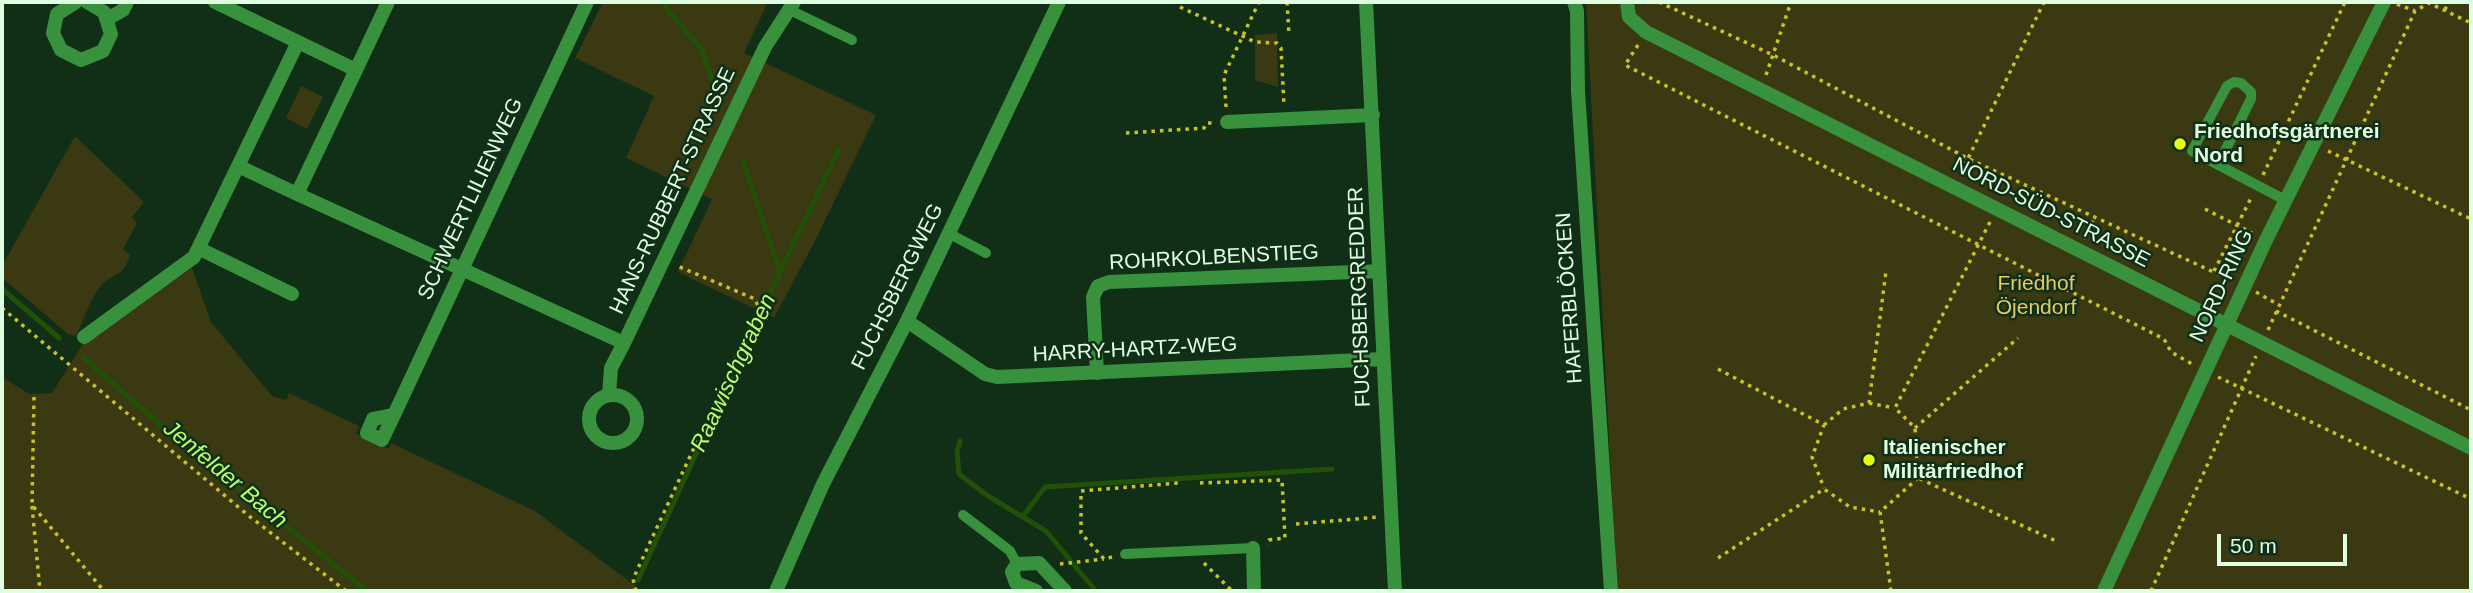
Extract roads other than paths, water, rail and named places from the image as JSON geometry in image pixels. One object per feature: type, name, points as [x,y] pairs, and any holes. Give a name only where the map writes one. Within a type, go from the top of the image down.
[{"type":"street","points":[[76,2],[60,11],[53,25],[56,44],[66,55],[85,59],[103,51],[110,38],[108,18],[99,6],[87,2]]},
{"type":"street","points":[[108,18],[123,10],[127,2]]},
{"type":"street","points":[[215,2],[356,70]]},
{"type":"street","points":[[297,194],[388,2]]},
{"type":"street","name":"SCHWERTLILIENWEG","points":[[394,415],[587,2]]},
{"type":"street","name":"FUCHSBERGWEG","points":[[776,591],[823,484],[906,321],[1059,2]]},
{"type":"street","name":"FUCHSBERGREDDER","points":[[1366,2],[1395,591]]},
{"type":"street","name":"HAFERBLÖCKEN","points":[[1574,2],[1611,591]]},
{"type":"street","name":"NORD-SÜD-STRASSE","points":[[1627,2],[1629,17],[1646,32],[2471,448]]},
{"type":"street","name":"NORD-RING","points":[[2104,591],[2285,200],[2384,2]]},
{"type":"street","name":"HANS-RUBBERT-STRASSE","points":[[239,166],[624,343],[765,47],[792,6]]},
{"type":"street","points":[[84,337],[184,265],[200,249],[298,42]]},
{"type":"street","points":[[1227,122],[1373,115]]},
{"type":"street","points":[[200,249],[292,294]]},
{"type":"street","name":"ROHRKOLBENSTIEG","points":[[1097,373],[1093,297],[1098,286],[1109,282],[1379,271]]},
{"type":"street","name":"HARRY-HARTZ-WEG","points":[[906,321],[985,374],[997,377],[1382,359]]},
{"type":"street","points":[[609,395],[611,368],[624,343]]},
{"type":"street","points":[[1252,548],[1254,591]]},
{"type":"street","points":[[1036,591],[1016,583],[1012,572],[1017,564],[1039,563],[1065,591]]},
{"type":"lane","points":[[792,6],[852,40]]},
{"type":"lane","points":[[2218,165],[2251,99],[2251,92],[2241,83],[2234,82],[2227,86],[2192,151],[2218,165],[2258,185],[2285,200]]},
{"type":"lane","points":[[948,233],[986,253]]},
{"type":"lane","points":[[963,515],[1010,551],[1017,564]]},
{"type":"lane","points":[[1125,554],[1252,548]]},
{"type":"waterway","name":"Raawischgraben","points":[[664,2],[670,13],[701,48],[721,104]]},
{"type":"waterway","points":[[780,272],[839,149]]},
{"type":"waterway","name":"Raawischgraben","points":[[638,580],[780,272],[743,161]]},
{"type":"waterway","name":"Jenfelder Bach","points":[[2,289],[59,338]]},
{"type":"waterway","name":"Jenfelder Bach","points":[[84,358],[163,427],[367,591]]},
{"type":"waterway","points":[[960,441],[957,452],[959,474],[988,496],[1046,531],[1071,561]]},
{"type":"waterway","points":[[1023,516],[1045,487],[1332,469]]},
{"type":"waterway","points":[[1074,565],[1096,591]]},
{"type":"place","name":"Friedhofsgärtnerei Nord","points":[[2180,144]]},
{"type":"place","name":"Italienischer Militärfriedhof","points":[[1869,460]]},
{"type":"park label","name":"Friedhof Öjendorf","points":[[2036,296]]}]
